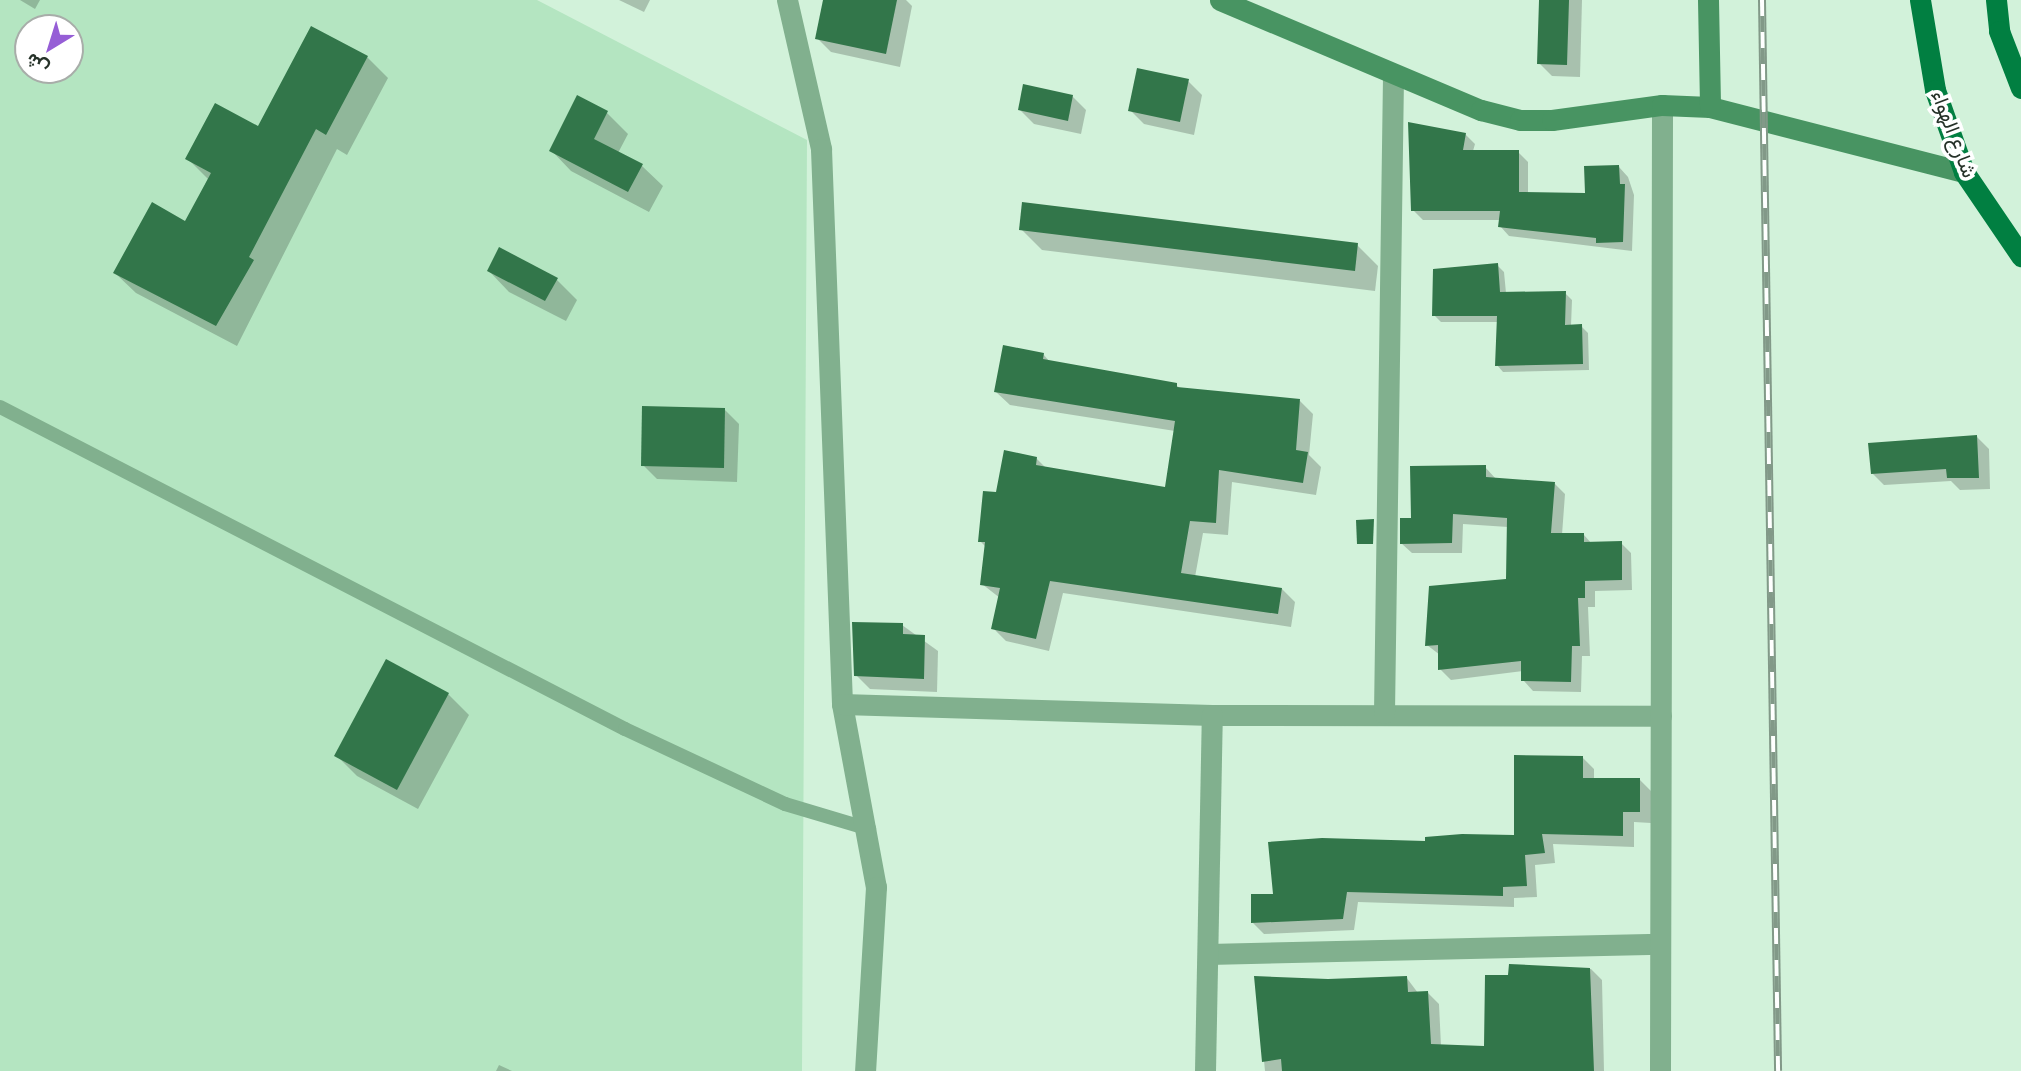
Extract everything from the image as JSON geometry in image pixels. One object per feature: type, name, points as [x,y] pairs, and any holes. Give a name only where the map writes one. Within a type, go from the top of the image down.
[{"type":"main road","name":"شارع الهواء","points":[[1920,0],[1935,90],[1965,172],[2021,256]]},
{"type":"main road","points":[[1996,0],[1999,30],[2021,88]]},
{"type":"street","points":[[787,0],[821,149],[842,705],[869,829],[876,887],[865,1071]]},
{"type":"street","points":[[1220,0],[1481,110],[1520,120],[1552,120],[1662,105],[1710,107],[1965,172]]},
{"type":"street","points":[[1708,0],[1710,107]]},
{"type":"street","points":[[1384,713],[1393,74]]},
{"type":"street","points":[[1660,1071],[1662,105]]},
{"type":"street","points":[[842,705],[1212,715],[1384,713],[1661,716]]},
{"type":"street","points":[[1205,1071],[1212,715]]},
{"type":"street","points":[[1208,954],[1660,944]]},
{"type":"lane","points":[[0,407],[625,729],[785,804],[869,829]]},
{"type":"green space","points":[[0,0],[537,0],[807,140],[802,1071],[0,1071]]},
{"type":"building","points":[[823,0],[897,0],[886,54],[815,39]]},
{"type":"building","points":[[1539,0],[1569,0],[1567,65],[1537,64]]},
{"type":"building","points":[[311,26],[368,56],[326,135],[316,129],[249,257],[254,260],[216,326],[113,273],[152,202],[185,221],[211,173],[185,159],[215,103],[258,126]]},
{"type":"building","points":[[1137,68],[1189,79],[1180,122],[1128,111]]},
{"type":"building","points":[[1023,84],[1073,95],[1068,121],[1018,110]]},
{"type":"building","points":[[577,95],[608,111],[594,139],[643,164],[628,192],[549,151]]},
{"type":"building","points":[[1408,122],[1466,133],[1463,150],[1519,150],[1519,192],[1585,193],[1584,166],[1619,165],[1620,184],[1625,184],[1623,242],[1596,243],[1596,238],[1498,227],[1500,211],[1411,211]]},
{"type":"building","points":[[1022,202],[1358,243],[1355,271],[1019,230]]},
{"type":"building","points":[[499,247],[558,278],[545,301],[487,271]]},
{"type":"building","points":[[1498,263],[1500,292],[1566,291],[1565,325],[1582,324],[1583,364],[1495,366],[1497,316],[1432,316],[1433,269]]},
{"type":"building","points":[[1003,345],[1044,353],[1043,359],[1177,383],[1177,387],[1300,399],[1296,450],[1308,452],[1303,483],[1219,470],[1216,523],[1190,521],[1181,573],[1282,588],[1278,614],[1050,581],[1036,639],[991,629],[1000,588],[980,585],[985,542],[978,542],[983,491],[996,492],[1004,450],[1037,457],[1036,465],[1165,487],[1175,421],[994,392]]},
{"type":"building","points":[[642,406],[725,408],[724,468],[641,466]]},
{"type":"building","points":[[1977,435],[1979,478],[1947,478],[1946,469],[1871,474],[1868,443]]},
{"type":"building","points":[[1486,465],[1486,477],[1555,482],[1551,533],[1584,533],[1584,542],[1622,541],[1622,580],[1585,581],[1585,598],[1578,598],[1580,646],[1572,646],[1571,682],[1521,681],[1521,661],[1438,670],[1438,645],[1425,646],[1429,586],[1506,579],[1507,518],[1453,514],[1452,543],[1400,544],[1400,518],[1411,518],[1410,466]]},
{"type":"building","points":[[1374,519],[1373,544],[1357,544],[1356,520]]},
{"type":"building","points":[[852,622],[903,623],[903,634],[925,635],[924,679],[854,676]]},
{"type":"building","points":[[386,659],[449,693],[397,790],[334,756]]},
{"type":"building","points":[[1514,755],[1583,756],[1583,778],[1640,778],[1640,812],[1623,812],[1623,836],[1542,834],[1545,853],[1525,855],[1527,886],[1503,887],[1503,896],[1347,892],[1343,919],[1251,923],[1251,894],[1273,894],[1268,842],[1322,838],[1425,841],[1425,837],[1462,834],[1514,835]]},
{"type":"building","points":[[1509,964],[1590,968],[1594,1071],[1282,1071],[1281,1059],[1262,1062],[1254,976],[1328,979],[1407,976],[1408,992],[1428,991],[1431,1044],[1484,1046],[1485,975],[1508,975]]},
{"type":"railway","points":[[1762,0],[1778,1071]]}]
